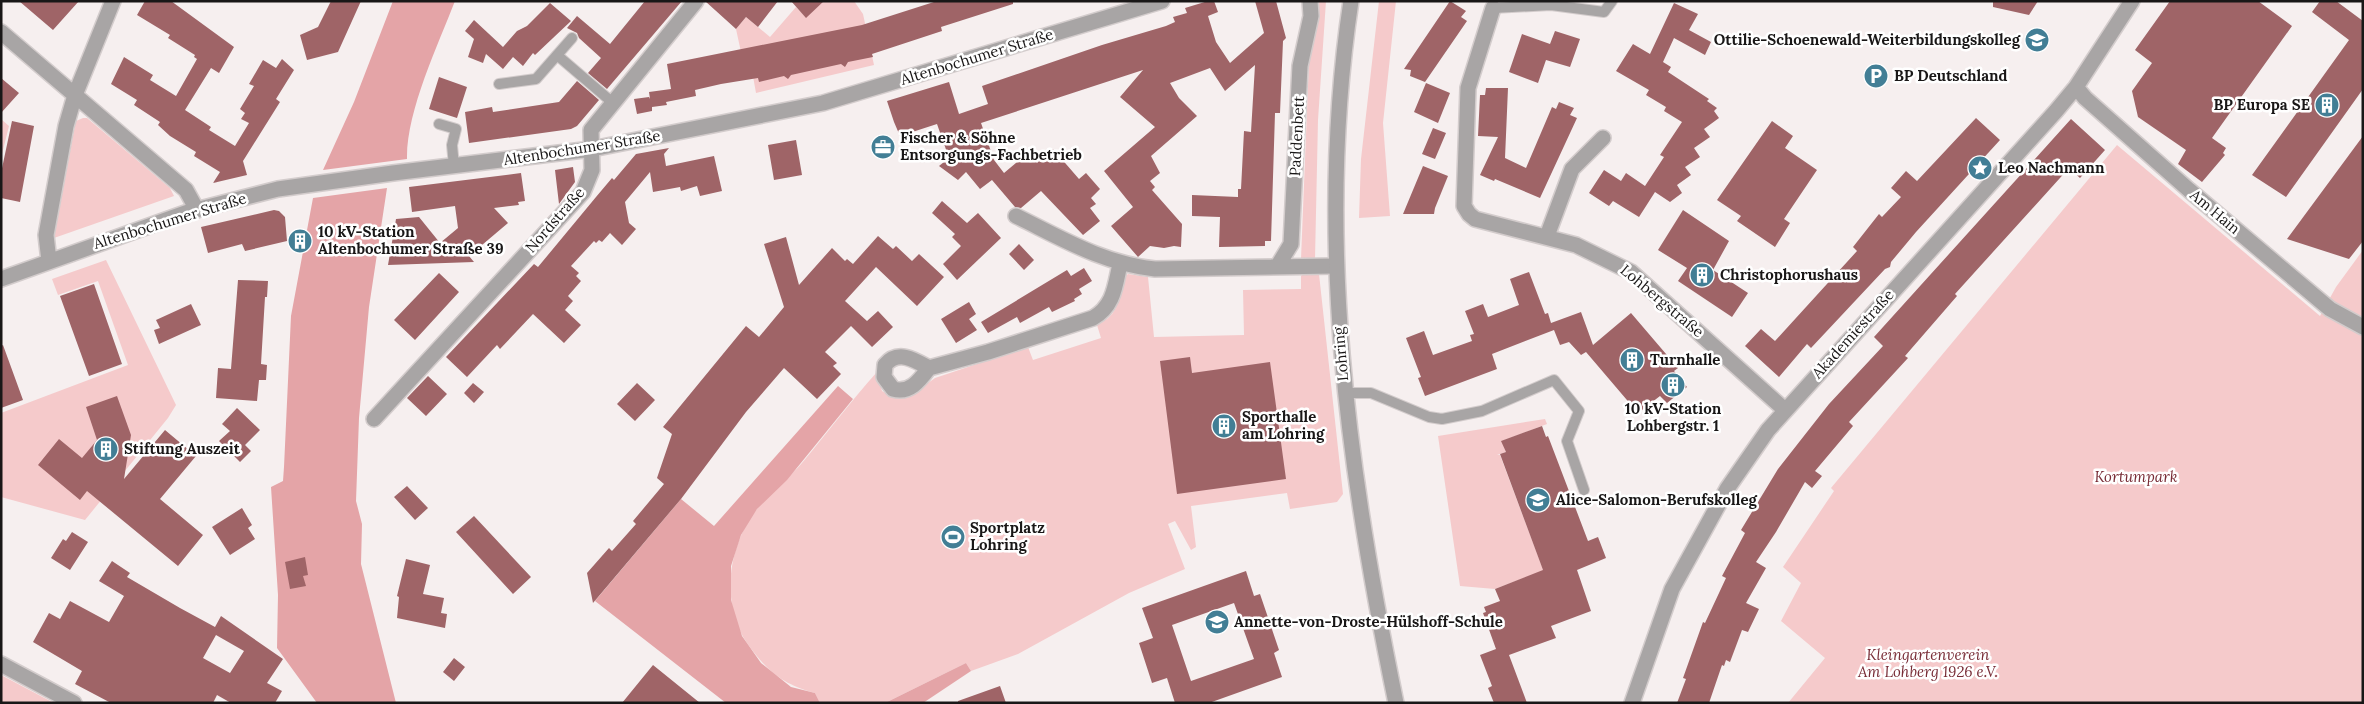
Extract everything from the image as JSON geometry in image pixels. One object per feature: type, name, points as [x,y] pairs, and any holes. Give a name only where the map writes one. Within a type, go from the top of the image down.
[{"type":"street","points":[[49,261],[46,235],[66,126],[75,95],[113,1]]},
{"type":"street","name":"Nordstraße","points":[[374,418],[583,192],[592,170],[591,130],[696,1]]},
{"type":"street","name":"Altenbochumer Straße","points":[[1,279],[197,210],[278,189],[592,149],[823,103],[1162,1]]},
{"type":"street","name":"Paddenbett","points":[[1277,268],[1292,244],[1300,66],[1311,16],[1310,1]]},
{"type":"street","name":"Lohring","points":[[1351,1],[1344,51],[1336,159],[1335,266],[1345,393],[1372,586],[1396,703]]},
{"type":"street","name":"Akademiestraße","points":[[1632,703],[1672,589],[1727,489],[1785,410],[2076,87],[2132,1]]},
{"type":"street","name":"Lohbergstraße","points":[[1493,8],[1468,88],[1464,206],[1468,214],[1475,219],[1547,236],[1594,253],[1631,272],[1785,410]]},
{"type":"street","points":[[1,32],[186,190],[197,210]]},
{"type":"street","name":"Am Hain","points":[[2076,87],[2085,98],[2188,190],[2330,309],[2363,327]]},
{"type":"street","points":[[1547,236],[1572,169],[1603,138]]},
{"type":"street","points":[[1016,216],[1120,264],[1155,269],[1335,266]]},
{"type":"street","points":[[929,368],[988,352],[1093,318],[1103,312],[1110,303],[1120,264]]},
{"type":"street","points":[[1,664],[74,703]]},
{"type":"lane","points":[[1493,8],[1551,5],[1604,12],[1612,1]]},
{"type":"lane","points":[[499,84],[536,79],[572,38]]},
{"type":"lane","points":[[557,55],[613,103]]},
{"type":"lane","points":[[439,124],[456,129],[452,145],[454,166]]},
{"type":"lane","points":[[1345,393],[1371,393],[1429,417],[1442,419],[1482,410],[1554,380],[1579,411],[1567,441],[1584,490]]},
{"type":"green space","points":[[824,1],[854,1],[863,14],[874,65],[756,93],[751,65],[744,66],[736,29],[746,17],[770,37],[796,7],[806,17]]},
{"type":"green space","points":[[1318,1],[1326,1],[1318,120],[1315,259],[1301,259],[1309,61],[1319,14]]},
{"type":"green space","points":[[1379,1],[1396,1],[1383,123],[1390,216],[1359,218],[1361,159]]},
{"type":"green space","points":[[87,118],[170,188],[174,196],[54,238],[75,125],[76,121]]},
{"type":"green space","points":[[1,119],[9,126],[1,158]]},
{"type":"green space","name":"Kortumpark","points":[[2117,145],[2320,316],[2336,287],[2363,250],[2363,703],[1788,703],[1825,658],[1781,621],[1801,583],[1783,567],[1834,491],[1831,488]]},
{"type":"green space","points":[[106,260],[176,405],[168,418],[85,520],[1,497],[1,413],[128,365],[98,281],[58,295],[52,279]]},
{"type":"green space","name":"Sportplatz Lohring","points":[[1128,274],[1148,277],[1154,337],[1244,335],[1243,290],[1301,289],[1301,276],[1303,274],[1319,274],[1343,494],[1337,502],[1290,509],[1287,493],[1191,506],[1196,547],[1191,550],[1175,521],[1168,524],[1185,569],[1129,593],[1018,654],[971,671],[966,663],[885,703],[820,703],[815,693],[784,681],[769,669],[747,643],[738,628],[733,611],[731,575],[739,540],[747,523],[757,509],[802,463],[877,372],[882,391],[894,398],[910,396],[935,378],[1028,347],[1033,360],[1101,338],[1097,325],[1105,321],[1114,311],[1124,277]]},
{"type":"green space","points":[[1545,419],[1547,424],[1502,441],[1506,452],[1497,455],[1500,455],[1547,580],[1532,575],[1495,589],[1460,586],[1438,436]]},
{"type":"green space","points":[[1,675],[54,703],[1,703]]},
{"type":"shaded area","points":[[393,1],[455,1],[417,100],[408,141],[407,159],[323,170],[354,102]]},
{"type":"shaded area","points":[[387,188],[369,307],[359,418],[356,501],[362,524],[361,564],[396,703],[317,703],[277,648],[278,595],[271,487],[283,481],[291,316],[313,198]]},
{"type":"shaded area","points":[[838,386],[853,399],[787,480],[757,509],[741,535],[731,566],[731,600],[742,636],[761,663],[791,687],[815,693],[820,703],[726,703],[595,601],[681,499],[714,526]]},
{"type":"shaded area","points":[[966,663],[971,671],[923,703],[885,703]]},
{"type":"building","points":[[19,1],[79,1],[53,30]]},
{"type":"building","points":[[145,1],[171,1],[234,47],[219,73],[211,68],[185,110],[211,127],[209,130],[235,146],[249,123],[241,119],[245,113],[240,109],[254,86],[249,84],[263,60],[276,68],[282,59],[294,70],[276,99],[280,102],[243,161],[247,175],[213,183],[220,172],[194,156],[196,152],[170,136],[158,125],[160,122],[134,105],[137,100],[111,84],[124,57],[153,75],[150,80],[176,96],[197,59],[194,57],[195,55],[168,38],[170,35],[137,15]]},
{"type":"building","points":[[331,1],[361,1],[338,52],[307,60],[300,35],[318,27]]},
{"type":"building","points":[[645,1],[682,1],[607,89],[588,73],[601,58],[579,38],[577,33],[567,28],[577,16],[610,44]]},
{"type":"building","points":[[705,1],[778,1],[758,27],[746,17],[736,29]]},
{"type":"building","points":[[791,1],[824,1],[806,18]]},
{"type":"building","points":[[937,1],[1013,1],[1013,4],[941,27],[942,31],[872,54],[873,57],[848,62],[845,67],[841,64],[791,75],[788,79],[784,76],[759,82],[758,78],[721,84],[695,90],[696,96],[666,102],[667,105],[652,107],[652,111],[637,114],[634,99],[649,97],[650,99],[649,92],[671,89],[667,64],[862,25]]},
{"type":"building","points":[[1214,1],[1218,12],[1208,16],[1216,42],[1230,63],[1264,33],[1255,1],[1276,1],[1286,38],[1283,41],[1280,113],[1275,113],[1271,241],[1265,241],[1265,246],[1219,247],[1220,217],[1192,216],[1192,195],[1238,197],[1238,189],[1241,189],[1244,131],[1251,132],[1255,65],[1225,91],[1210,68],[1170,83],[1179,98],[1197,116],[1151,156],[1160,173],[1150,181],[1155,187],[1152,190],[1182,224],[1181,247],[1164,248],[1150,246],[1138,257],[1111,226],[1133,207],[1104,171],[1155,127],[1120,97],[1143,70],[981,123],[994,160],[1004,173],[1028,153],[1037,163],[1053,149],[1079,179],[1086,173],[1100,189],[1091,198],[1096,204],[1090,208],[1100,221],[1083,235],[1041,191],[1021,208],[1015,207],[992,180],[980,189],[966,172],[958,180],[939,166],[949,158],[937,124],[900,136],[894,122],[887,101],[949,82],[959,114],[988,104],[982,86],[1102,45],[1166,26],[1175,22],[1173,17],[1187,13],[1185,8]]},
{"type":"building","points":[[1450,1],[1466,11],[1461,17],[1467,21],[1425,82],[1410,76],[1411,70],[1404,69]]},
{"type":"building","points":[[1993,1],[2038,1],[2029,15],[1993,7]]},
{"type":"building","points":[[2170,1],[2258,1],[2292,26],[2212,138],[2226,148],[2223,153],[2225,155],[2202,182],[2178,164],[2186,150],[2138,117],[2132,91],[2152,63],[2135,50]]},
{"type":"building","name":"BP Europa SE","points":[[2320,1],[2336,1],[2363,21],[2363,89],[2286,197],[2252,175],[2349,40],[2312,12]]},
{"type":"building","points":[[550,3],[571,21],[535,55],[533,53],[523,66],[513,57],[503,69],[486,54],[483,63],[468,57],[474,39],[465,31],[474,20],[503,47],[517,31],[527,26]]},
{"type":"building","points":[[1674,3],[1698,14],[1689,30],[1711,42],[1705,55],[1674,38],[1663,62],[1671,67],[1668,72],[1709,99],[1707,101],[1717,108],[1714,111],[1719,118],[1704,129],[1710,137],[1694,148],[1700,157],[1685,167],[1691,175],[1677,185],[1682,193],[1670,202],[1655,192],[1639,217],[1613,201],[1609,206],[1589,193],[1604,170],[1621,181],[1626,173],[1645,186],[1664,157],[1660,155],[1682,122],[1664,111],[1666,107],[1646,95],[1649,90],[1616,71],[1633,44],[1650,54]]},
{"type":"building","points":[[1555,31],[1580,39],[1570,67],[1546,60],[1538,83],[1509,72],[1522,34],[1550,44]]},
{"type":"building","points":[[439,77],[467,87],[457,118],[429,109]]},
{"type":"building","points":[[1,78],[19,93],[1,113]]},
{"type":"building","points":[[577,81],[599,100],[577,126],[571,129],[469,143],[465,112],[492,107],[493,112],[559,102]]},
{"type":"building","points":[[1426,83],[1450,93],[1438,123],[1414,112]]},
{"type":"building","points":[[1486,88],[1508,88],[1505,158],[1526,168],[1552,107],[1556,109],[1559,102],[1574,108],[1570,115],[1577,118],[1540,198],[1495,179],[1494,181],[1480,175],[1498,137],[1478,136],[1480,95],[1485,95]]},
{"type":"building","points":[[1976,118],[2000,140],[1916,232],[1891,262],[1890,267],[1885,269],[1811,348],[1807,344],[1779,377],[1745,346],[1761,329],[1775,341],[1857,251],[1853,247],[1879,214],[1882,217],[1901,197],[1891,188],[1906,171],[1917,181]]},
{"type":"building","points":[[2071,119],[2105,150],[2080,178],[2069,168],[1955,294],[1957,296],[1905,356],[1908,358],[1849,422],[1853,426],[1815,471],[1822,476],[1812,488],[1805,482],[1756,562],[1766,568],[1746,603],[1759,609],[1748,632],[1742,630],[1730,662],[1726,660],[1724,666],[1722,665],[1709,703],[1677,703],[1686,679],[1683,678],[1703,622],[1705,623],[1726,578],[1722,576],[1745,533],[1741,530],[1778,469],[1829,404],[1883,346],[1874,337]]},
{"type":"building","points":[[12,121],[34,126],[20,202],[1,198],[1,173]]},
{"type":"building","points":[[1772,121],[1793,136],[1785,148],[1817,170],[1784,219],[1790,223],[1775,247],[1737,221],[1741,216],[1717,200]]},
{"type":"building","points":[[1433,128],[1446,133],[1435,159],[1422,154]]},
{"type":"building","points":[[2363,136],[2363,241],[2349,259],[2287,239]]},
{"type":"building","points":[[796,140],[802,175],[774,180],[768,145]]},
{"type":"building","points":[[669,148],[664,154],[666,166],[714,156],[722,191],[700,196],[697,186],[681,191],[680,187],[653,192],[650,172],[625,202],[629,223],[636,229],[622,245],[610,233],[602,242],[599,240],[596,243],[594,241],[571,266],[579,273],[576,276],[581,281],[568,296],[573,301],[565,310],[581,325],[564,343],[533,314],[500,349],[497,345],[467,377],[446,357],[534,264],[538,267],[612,178],[614,180],[636,154]]},
{"type":"building","points":[[1423,166],[1448,176],[1434,214],[1403,214]]},
{"type":"building","points":[[573,167],[575,182],[559,204],[555,170]]},
{"type":"building","points":[[521,173],[525,201],[518,202],[519,205],[494,208],[508,223],[469,256],[474,262],[388,265],[396,219],[419,217],[440,243],[458,228],[455,206],[412,212],[409,187]]},
{"type":"building","points":[[942,201],[967,223],[978,213],[1001,238],[957,280],[943,264],[961,246],[952,237],[955,234],[932,213]]},
{"type":"building","points":[[274,210],[279,211],[285,217],[287,241],[245,251],[242,244],[208,253],[201,227]]},
{"type":"building","name":"Christophorushaus","points":[[1683,210],[1729,241],[1713,270],[1748,293],[1732,317],[1678,281],[1687,268],[1658,250]]},
{"type":"building","points":[[878,236],[893,249],[896,246],[912,261],[919,254],[944,277],[917,306],[876,267],[845,301],[867,321],[878,311],[893,327],[872,347],[851,326],[825,352],[837,363],[833,366],[841,374],[817,399],[784,368],[746,412],[681,499],[593,603],[587,573],[609,548],[612,551],[636,524],[633,521],[664,484],[657,478],[672,434],[663,427],[746,326],[759,337],[784,307],[764,244],[786,237],[799,285],[832,248],[845,261],[847,259],[853,264]]},
{"type":"building","points":[[1019,244],[1034,260],[1024,270],[1009,254]]},
{"type":"building","points":[[1084,268],[1092,281],[1079,289],[1082,294],[1074,299],[1075,301],[1052,312],[1049,307],[1020,323],[1017,317],[988,333],[981,322],[1067,270],[1071,276]]},
{"type":"building","points":[[1529,272],[1545,314],[1548,313],[1551,323],[1581,312],[1593,345],[1631,313],[1678,368],[1674,371],[1687,387],[1667,403],[1660,396],[1638,413],[1586,352],[1581,355],[1569,342],[1560,345],[1554,330],[1492,354],[1497,369],[1425,396],[1418,378],[1421,377],[1406,338],[1424,331],[1433,355],[1472,341],[1470,335],[1474,334],[1465,311],[1483,304],[1488,317],[1519,305],[1510,279]]},
{"type":"building","points":[[439,273],[459,292],[415,340],[394,320]]},
{"type":"building","points":[[238,280],[268,281],[267,297],[265,297],[261,364],[267,365],[266,380],[259,380],[257,401],[216,398],[218,368],[231,369]]},
{"type":"building","points":[[94,284],[122,364],[89,376],[60,296]]},
{"type":"building","points":[[969,302],[976,314],[969,319],[977,330],[956,343],[941,319]]},
{"type":"building","points":[[191,304],[201,325],[159,344],[154,330],[160,328],[156,320]]},
{"type":"building","points":[[3,345],[23,400],[1,408],[1,346]]},
{"type":"building","name":"Sporthalle am Lohring","points":[[1190,357],[1192,373],[1270,362],[1286,479],[1177,494],[1160,361]]},
{"type":"building","points":[[428,376],[447,394],[426,416],[407,398]]},
{"type":"building","points":[[473,383],[484,392],[474,403],[464,393]]},
{"type":"building","points":[[637,383],[655,400],[635,421],[617,404]]},
{"type":"building","points":[[117,396],[131,435],[124,479],[165,430],[196,456],[160,499],[203,535],[178,566],[87,491],[80,500],[38,465],[59,439],[82,458],[97,440],[86,407]]},
{"type":"building","points":[[237,408],[260,430],[245,445],[251,451],[240,462],[219,441],[230,431],[222,424]]},
{"type":"building","points":[[1542,426],[1546,437],[1548,436],[1588,541],[1598,537],[1606,558],[1577,570],[1591,611],[1551,626],[1556,638],[1509,655],[1527,703],[1494,703],[1488,688],[1492,686],[1480,655],[1496,649],[1483,613],[1486,612],[1484,607],[1500,601],[1495,589],[1543,570],[1500,454],[1506,452],[1501,441]]},
{"type":"building","points":[[407,486],[428,508],[415,520],[394,497]]},
{"type":"building","points":[[242,508],[252,525],[248,528],[255,539],[230,555],[212,527]]},
{"type":"building","points":[[474,516],[531,577],[513,594],[456,532]]},
{"type":"building","points":[[72,532],[88,542],[70,570],[51,558],[63,539],[66,541]]},
{"type":"building","points":[[305,557],[308,575],[303,576],[306,586],[290,589],[285,562]]},
{"type":"building","points":[[406,559],[430,565],[423,594],[444,598],[441,613],[447,614],[445,628],[397,618],[399,597],[397,596]]},
{"type":"building","points":[[112,561],[130,573],[127,577],[215,627],[221,616],[283,659],[267,683],[282,691],[275,703],[231,703],[217,695],[213,703],[111,703],[75,684],[82,671],[33,642],[49,613],[60,619],[70,601],[109,622],[124,596],[99,581]],"holes":[[[216,635],[244,651],[230,673],[203,658]]]},
{"type":"building","points":[[1246,571],[1254,596],[1260,594],[1279,650],[1274,653],[1282,677],[1209,703],[1175,703],[1167,678],[1152,683],[1139,643],[1153,638],[1142,608]],"holes":[[[1234,603],[1254,659],[1191,681],[1172,625]]]},
{"type":"building","points":[[454,658],[465,667],[454,681],[443,672]]},
{"type":"building","points":[[653,665],[700,703],[622,703]]},
{"type":"building","points":[[1000,686],[1006,703],[958,703],[958,701]]},
{"type":"place","name":"Ottilie-Schoenewald-Weiterbildungskolleg","points":[[2037,40]]},
{"type":"place","name":"BP Deutschland","points":[[1876,76]]},
{"type":"place","name":"BP Europa SE","points":[[2327,105]]},
{"type":"place","name":"Fischer & Söhne Entsorgungs-Fachbetrieb","points":[[883,147]]},
{"type":"place","name":"Leo Nachmann","points":[[1980,168]]},
{"type":"place","name":"10 kV-Station Altenbochumer Straße 39","points":[[300,241]]},
{"type":"place","name":"Christophorushaus","points":[[1702,275]]},
{"type":"place","name":"Turnhalle","points":[[1632,360]]},
{"type":"place","name":"10 kV-Station Lohbergstr. 1","points":[[1673,385]]},
{"type":"place","name":"Sporthalle am Lohring","points":[[1224,426]]},
{"type":"place","name":"Stiftung Auszeit","points":[[106,449]]},
{"type":"place","name":"Alice-Salomon-Berufskolleg","points":[[1538,500]]},
{"type":"place","name":"Sportplatz Lohring","points":[[953,537]]},
{"type":"place","name":"Annette-von-Droste-Hülshoff-Schule","points":[[1217,622]]},
{"type":"park label","name":"Kleingartenverein Am Lohberg 1926 e.V.","points":[[1928,664]]}]
